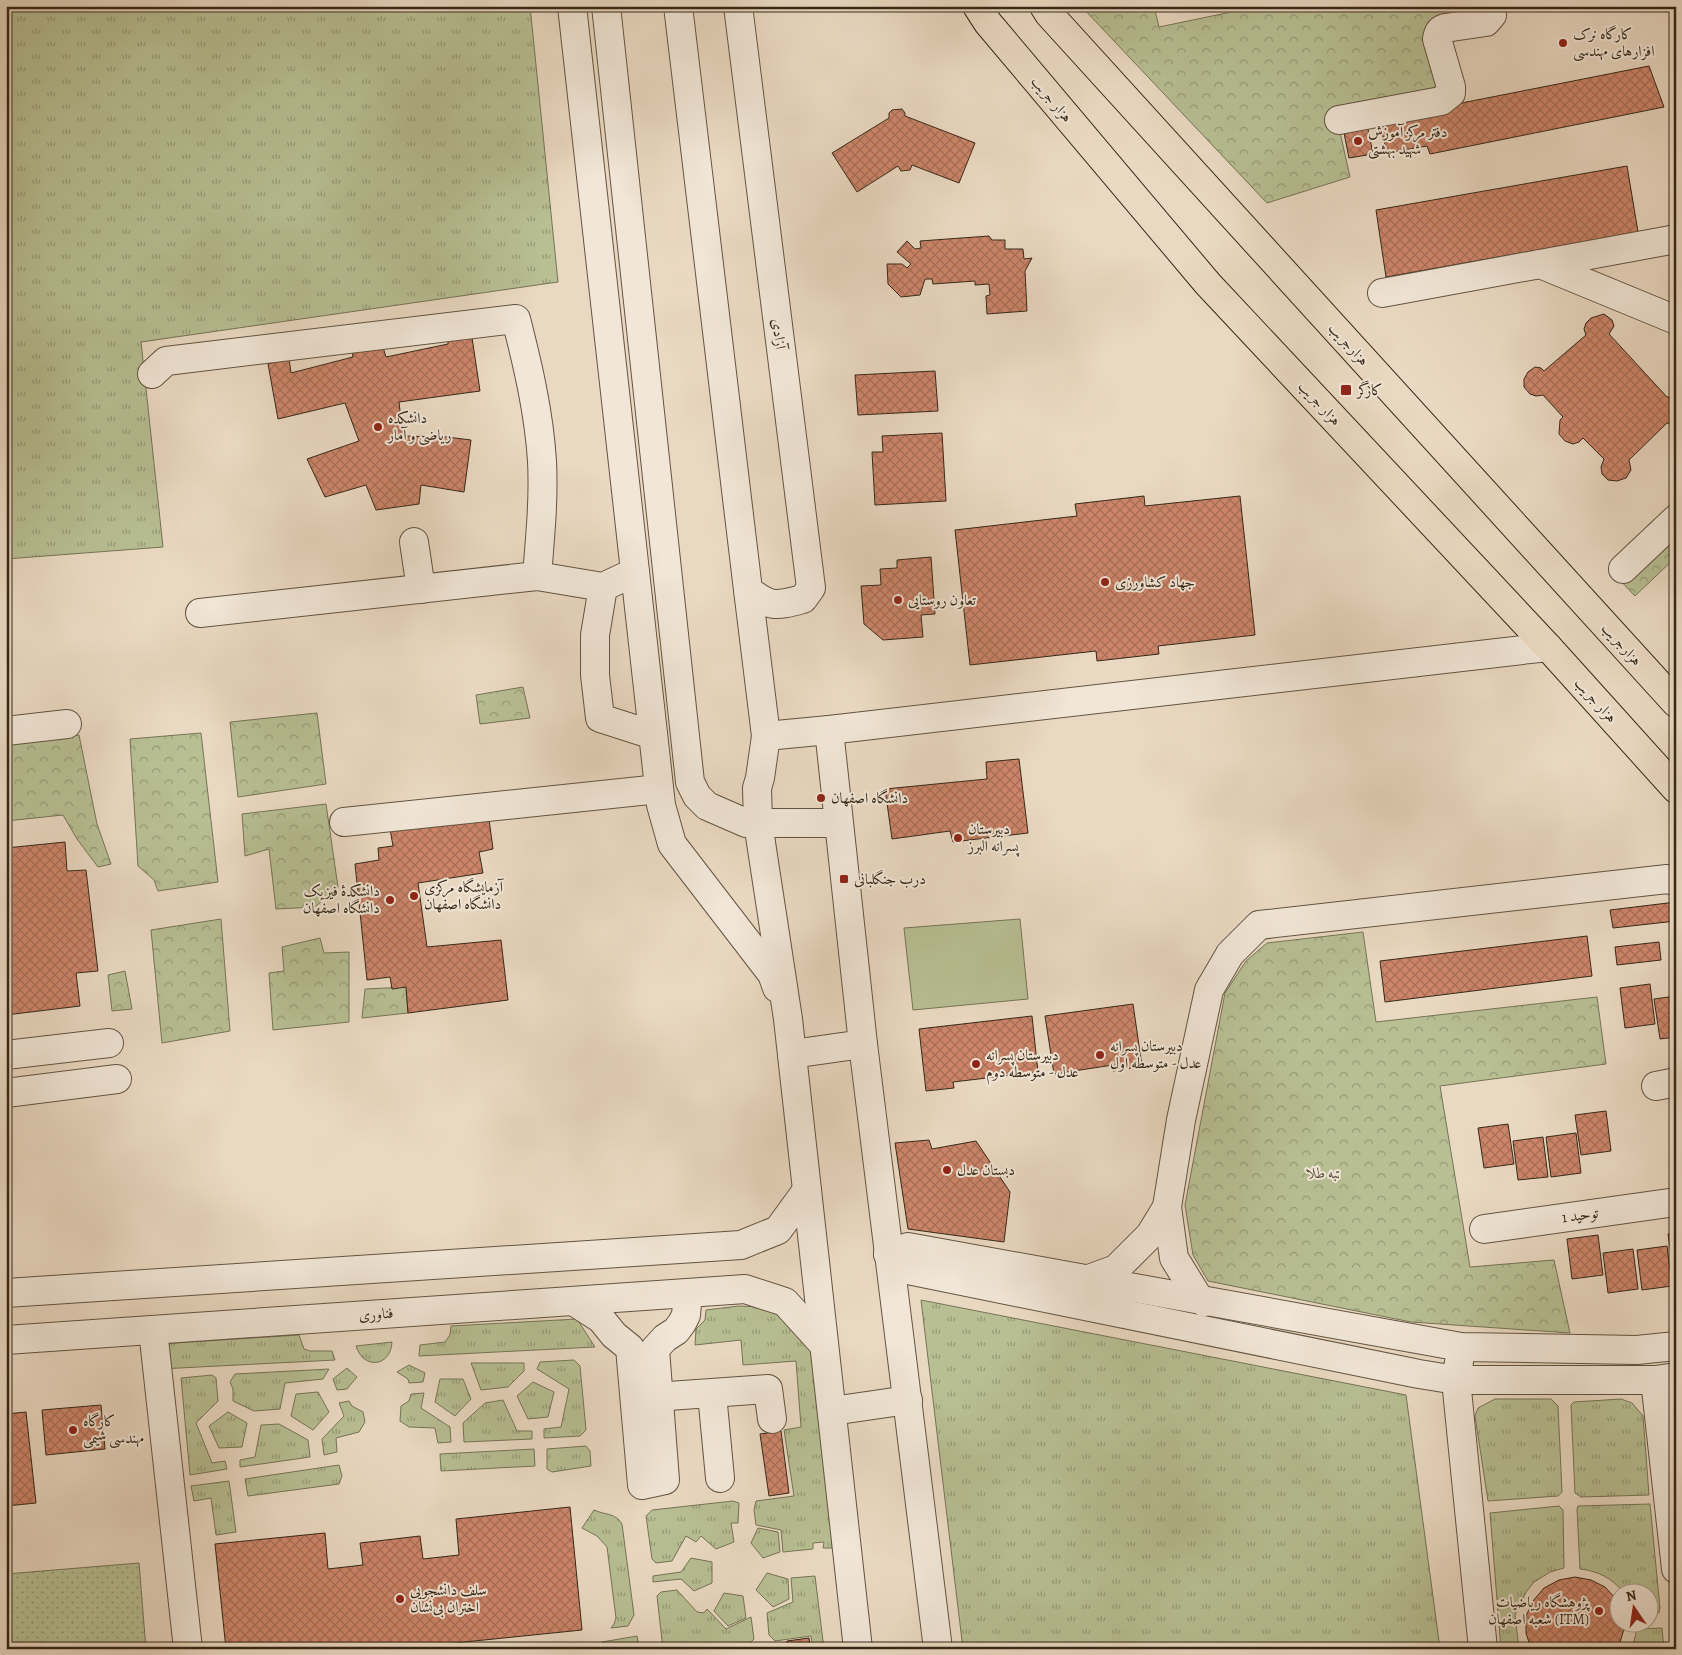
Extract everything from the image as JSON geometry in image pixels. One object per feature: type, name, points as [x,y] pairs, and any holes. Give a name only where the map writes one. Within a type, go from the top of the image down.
[{"type":"main road","name":"هزار جریب","points":[[977,6],[988,23],[1208,284],[1548,647],[1676,789]]},
{"type":"main road","name":"هزارجریب","points":[[1047,9],[1676,703]]},
{"type":"street","points":[[572,6],[661,805],[672,844],[772,974],[788,1019]]},
{"type":"street","points":[[606,6],[690,782],[697,796],[707,806],[746,823],[838,823]]},
{"type":"street","points":[[678,6],[766,736],[757,788],[758,822],[788,1019],[858,1649]]},
{"type":"street","name":"آزادی","points":[[738,6],[811,588],[803,599],[779,605],[762,601],[748,590]]},
{"type":"street","points":[[1340,120],[1441,101],[1448,97],[1451,93],[1451,87],[1438,34],[1440,30],[1445,28],[1486,22],[1492,15],[1490,6]]},
{"type":"street","points":[[1382,293],[1676,239]]},
{"type":"street","points":[[1540,264],[1676,320]]},
{"type":"street","points":[[152,374],[166,361],[516,319],[531,378],[542,461],[543,504],[537,576]]},
{"type":"street","points":[[1623,569],[1676,519]]},
{"type":"street","points":[[414,542],[421,589]]},
{"type":"street","points":[[200,613],[537,576],[603,587],[635,572]]},
{"type":"street","points":[[603,587],[595,635],[595,675],[600,718],[653,735]]},
{"type":"street","points":[[766,736],[1548,647]]},
{"type":"street","points":[[6,731],[67,724]]},
{"type":"street","points":[[828,730],[888,1254],[908,1400],[938,1649]]},
{"type":"street","points":[[344,822],[659,790]]},
{"type":"street","points":[[1204,1302],[1198,1296],[1174,1258],[1167,1207],[1181,1120],[1209,990],[1230,954],[1259,925],[1657,880],[1667,879],[1676,881]]},
{"type":"street","points":[[6,1054],[109,1043]]},
{"type":"street","points":[[792,1054],[863,1044]]},
{"type":"street","points":[[6,1093],[117,1079]]},
{"type":"street","points":[[6,1293],[741,1245],[778,1230],[807,1190]]},
{"type":"street","name":"توحید 1","points":[[1484,1229],[1676,1202]]},
{"type":"street","points":[[1086,1280],[1116,1269],[1150,1236],[1167,1207]]},
{"type":"street","points":[[888,1254],[908,1247],[1461,1347],[1637,1350],[1676,1346]]},
{"type":"street","points":[[888,1254],[908,1270],[1456,1380],[1665,1378],[1676,1569]]},
{"type":"street","name":"فناوری","points":[[6,1340],[745,1288],[785,1302],[824,1345]]},
{"type":"street","points":[[650,1438],[647,1398],[655,1349],[682,1324],[686,1315],[688,1293]]},
{"type":"street","points":[[573,1301],[601,1319],[614,1335],[630,1348],[647,1398]]},
{"type":"street","points":[[153,1330],[188,1649]]},
{"type":"street","points":[[1461,1347],[1456,1380],[1483,1649]]},
{"type":"street","points":[[647,1398],[768,1389],[772,1419]]},
{"type":"street","points":[[712,1394],[720,1478]]},
{"type":"street","points":[[832,1412],[908,1400]]},
{"type":"green space","points":[[6,6],[530,6],[558,282],[141,342],[163,547],[6,559]]},
{"type":"green space","points":[[1081,6],[1154,6],[1159,27],[1260,6],[1491,6],[1442,32],[1456,99],[1338,123],[1350,177],[1267,203]]},
{"type":"green space","points":[[1676,519],[1676,557],[1635,596],[1616,576]]},
{"type":"green space","points":[[523,687],[530,718],[480,724],[476,695]]},
{"type":"green space","points":[[317,713],[326,784],[238,797],[230,722]]},
{"type":"green space","points":[[201,733],[218,882],[158,891],[154,880],[138,866],[130,739]]},
{"type":"green space","points":[[79,735],[97,824],[111,864],[98,867],[77,839],[63,815],[6,821],[6,744]]},
{"type":"green space","points":[[326,804],[338,887],[315,907],[276,909],[269,849],[245,856],[242,814]]},
{"type":"green space","points":[[221,919],[230,1031],[162,1043],[151,930]]},
{"type":"green space","points":[[1020,919],[1028,999],[913,1010],[904,928]]},
{"type":"green space","name":"تبه طلا","points":[[1363,932],[1376,1022],[1597,997],[1606,1064],[1440,1086],[1470,1267],[1554,1260],[1570,1333],[1411,1322],[1208,1281],[1193,1255],[1185,1205],[1225,993],[1246,961],[1267,943]]},
{"type":"green space","points":[[320,938],[324,953],[349,952],[349,1022],[273,1030],[269,973],[284,971],[282,947]]},
{"type":"green space","points":[[125,971],[132,1009],[112,1011],[108,975]]},
{"type":"green space","points":[[406,987],[408,1013],[362,1018],[365,989]]},
{"type":"green space","points":[[921,1300],[1406,1395],[1440,1649],[963,1649]]},
{"type":"green space","points":[[739,1306],[761,1307],[777,1312],[812,1347],[836,1548],[823,1548],[824,1542],[813,1543],[813,1549],[783,1552],[781,1530],[756,1525],[754,1510],[756,1501],[794,1496],[784,1430],[801,1427],[796,1361],[743,1365],[741,1340],[695,1345],[696,1329],[705,1320],[706,1310]]},
{"type":"green space","points":[[577,1319],[595,1347],[419,1356],[420,1345],[445,1342],[450,1335],[451,1326]]},
{"type":"green space","points":[[299,1335],[304,1349],[310,1351],[332,1351],[335,1360],[160,1369],[159,1344]]},
{"type":"green space","points":[[392,1342],[387,1357],[382,1361],[376,1362],[364,1359],[356,1346]]},
{"type":"green space","points":[[574,1360],[580,1366],[586,1430],[580,1436],[544,1438],[544,1429],[561,1427],[569,1389],[537,1369],[540,1362]]},
{"type":"green space","points":[[471,1363],[524,1363],[524,1371],[508,1387],[481,1390]]},
{"type":"green space","points":[[409,1365],[425,1373],[423,1382],[409,1383],[408,1379],[397,1372]]},
{"type":"green space","points":[[347,1368],[357,1377],[347,1389],[337,1390],[333,1379]]},
{"type":"green space","points":[[329,1369],[323,1379],[285,1383],[280,1409],[254,1411],[233,1401],[233,1389],[230,1382],[235,1374]]},
{"type":"green space","points":[[212,1375],[216,1378],[218,1401],[196,1423],[212,1463],[225,1461],[227,1469],[190,1475],[181,1378]]},
{"type":"green space","points":[[440,1379],[463,1379],[471,1399],[455,1416],[435,1402]]},
{"type":"green space","points":[[533,1382],[554,1392],[548,1417],[528,1419],[517,1396]]},
{"type":"green space","points":[[318,1392],[329,1412],[313,1430],[291,1416],[296,1394]]},
{"type":"green space","points":[[424,1393],[421,1408],[450,1427],[451,1442],[438,1443],[435,1428],[409,1427],[400,1421],[401,1406],[409,1401],[411,1394]]},
{"type":"green space","points":[[1495,1399],[1551,1399],[1558,1406],[1562,1492],[1558,1496],[1488,1501],[1475,1416],[1478,1408]]},
{"type":"green space","points":[[1621,1399],[1632,1403],[1643,1416],[1649,1495],[1581,1497],[1575,1493],[1571,1405],[1574,1402]]},
{"type":"green space","points":[[503,1400],[517,1431],[532,1431],[532,1439],[464,1442],[463,1423],[485,1403]]},
{"type":"green space","points":[[349,1401],[352,1406],[363,1412],[365,1422],[359,1432],[336,1438],[337,1452],[324,1455],[322,1439],[344,1416],[339,1403]]},
{"type":"green space","points":[[228,1412],[247,1423],[242,1447],[219,1448],[209,1426]]},
{"type":"green space","points":[[279,1424],[308,1440],[310,1457],[240,1467],[240,1460],[255,1457],[261,1425]]},
{"type":"green space","points":[[586,1446],[590,1451],[591,1466],[552,1472],[547,1469],[547,1449]]},
{"type":"green space","points":[[534,1449],[535,1466],[441,1471],[440,1454]]},
{"type":"green space","points":[[339,1465],[342,1476],[339,1484],[248,1496],[245,1479]]},
{"type":"green space","points":[[229,1481],[236,1532],[216,1535],[211,1498],[194,1501],[191,1486]]},
{"type":"green space","points":[[733,1501],[739,1503],[738,1523],[731,1523],[734,1542],[716,1549],[701,1536],[696,1542],[686,1536],[672,1561],[656,1563],[652,1559],[646,1516],[652,1510]]},
{"type":"green space","points":[[1650,1504],[1658,1582],[1613,1582],[1593,1571],[1580,1569],[1578,1506]]},
{"type":"green space","points":[[1559,1506],[1563,1510],[1564,1568],[1550,1572],[1534,1582],[1526,1592],[1515,1615],[1519,1649],[1501,1649],[1490,1513]]},
{"type":"green space","points":[[594,1510],[617,1518],[622,1524],[634,1615],[628,1626],[611,1628],[616,1618],[607,1547],[597,1536],[582,1528]]},
{"type":"green space","points":[[758,1528],[778,1532],[780,1552],[763,1558],[751,1543]]},
{"type":"green space","points":[[691,1558],[712,1562],[712,1583],[694,1591],[681,1579],[653,1582],[653,1576],[681,1572]]},
{"type":"green space","points":[[139,1563],[146,1649],[6,1649],[6,1574]]},
{"type":"green space","points":[[767,1573],[788,1579],[789,1599],[773,1607],[756,1590]]},
{"type":"green space","points":[[815,1576],[824,1649],[813,1649],[811,1636],[775,1641],[769,1635],[767,1613],[793,1602],[791,1578]]},
{"type":"green space","points":[[677,1590],[697,1612],[704,1613],[707,1609],[726,1629],[751,1617],[754,1639],[750,1643],[698,1649],[663,1649],[657,1596],[661,1592]]},
{"type":"green space","points":[[724,1593],[743,1596],[746,1618],[728,1626],[714,1611]]},
{"type":"green space","points":[[1660,1628],[1662,1628],[1664,1649],[1632,1649],[1636,1632],[1660,1632]]},
{"type":"green space","points":[[637,1636],[639,1647],[603,1649],[602,1642]]},
{"type":"building","points":[[1649,66],[1664,107],[1430,154],[1427,146],[1387,153],[1379,121]]},
{"type":"building","points":[[902,109],[905,116],[975,143],[959,183],[912,165],[910,170],[901,171],[898,166],[857,192],[832,153],[889,118],[889,113],[892,110]]},
{"type":"building","name":"دفتر مرکز آموزش شهید بهشتی","points":[[1367,124],[1373,154],[1349,158],[1343,128]]},
{"type":"building","points":[[1627,166],[1638,232],[1386,277],[1376,210]]},
{"type":"building","points":[[989,236],[992,240],[1005,240],[1005,249],[1023,249],[1024,259],[1032,258],[1025,271],[1027,311],[987,314],[986,296],[990,295],[989,284],[975,285],[975,281],[933,284],[932,279],[925,279],[920,295],[901,297],[888,284],[887,264],[902,264],[907,268],[911,264],[897,252],[907,241],[915,249],[921,248],[920,241]]},
{"type":"building","points":[[1604,314],[1612,320],[1614,326],[1609,334],[1667,397],[1676,397],[1676,424],[1667,423],[1629,460],[1631,470],[1626,478],[1617,481],[1608,480],[1602,474],[1601,467],[1604,459],[1583,438],[1573,444],[1565,441],[1559,434],[1560,420],[1563,417],[1543,395],[1536,396],[1530,394],[1524,387],[1524,379],[1528,372],[1535,367],[1541,368],[1544,371],[1586,335],[1584,329],[1586,323],[1591,318]]},
{"type":"building","name":"دانشکده ریاضی و آمار","points":[[471,331],[480,391],[399,402],[403,436],[447,437],[471,440],[464,492],[421,485],[419,504],[376,510],[366,485],[325,497],[307,459],[359,441],[345,403],[278,419],[268,364],[289,358],[291,373],[353,357],[351,346],[381,341],[386,357],[448,344],[448,335]]},
{"type":"building","points":[[935,371],[938,411],[858,415],[855,375]]},
{"type":"building","points":[[942,433],[946,501],[875,505],[872,452],[883,452],[882,436]]},
{"type":"building","name":"جهاد کشاورزی","points":[[1144,496],[1145,506],[1240,496],[1255,635],[1158,646],[1159,654],[1097,661],[1096,651],[970,665],[955,530],[1077,516],[1075,504]]},
{"type":"building","name":"تعاون روستایی","points":[[931,557],[935,614],[921,615],[923,637],[883,640],[864,624],[861,586],[881,585],[880,569],[897,568],[897,560]]},
{"type":"building","name":"دبیرستان پسرانه البرز","points":[[1019,759],[1028,833],[953,842],[950,831],[892,839],[885,789],[987,779],[986,762]]},
{"type":"building","name":"دانشکدهٔ فیزیک دانشگاه اصفهان","points":[[488,812],[493,849],[479,852],[483,873],[418,883],[427,947],[501,940],[508,1000],[408,1013],[406,987],[392,989],[390,977],[367,980],[355,864],[379,860],[378,848],[393,846],[389,823]]},
{"type":"building","points":[[65,842],[67,871],[86,870],[98,971],[76,973],[80,1006],[6,1015],[6,848]]},
{"type":"building","points":[[1676,902],[1676,921],[1613,928],[1610,910]]},
{"type":"building","points":[[1587,936],[1592,976],[1385,1002],[1380,961]]},
{"type":"building","points":[[1659,942],[1661,960],[1617,965],[1615,947]]},
{"type":"building","points":[[1650,984],[1655,1024],[1625,1028],[1620,988]]},
{"type":"building","points":[[1676,996],[1676,1037],[1660,1039],[1654,999]]},
{"type":"building","name":"دبیرستان پسرانه عدل - متوسطه اول","points":[[1133,1004],[1142,1066],[1113,1071],[1113,1065],[1054,1074],[1045,1016]]},
{"type":"building","name":"دبیرستان پسرانه عدل - متوسطه دوم","points":[[1032,1016],[1038,1072],[953,1082],[954,1088],[926,1091],[919,1029]]},
{"type":"building","points":[[1606,1111],[1611,1151],[1581,1155],[1575,1115]]},
{"type":"building","points":[[1508,1124],[1514,1164],[1484,1168],[1478,1128]]},
{"type":"building","points":[[1576,1133],[1581,1173],[1551,1177],[1546,1137]]},
{"type":"building","points":[[1543,1137],[1548,1177],[1518,1180],[1513,1141]]},
{"type":"building","name":"دبستان عدل","points":[[929,1140],[932,1149],[976,1141],[1010,1192],[1004,1242],[908,1229],[895,1143]]},
{"type":"building","points":[[1676,1233],[1676,1273],[1674,1273],[1668,1234]]},
{"type":"building","points":[[1598,1235],[1603,1275],[1572,1279],[1567,1239]]},
{"type":"building","points":[[1667,1246],[1672,1286],[1642,1290],[1637,1250]]},
{"type":"building","points":[[1633,1249],[1638,1289],[1608,1293],[1603,1253]]},
{"type":"building","name":"کارگاه مهندسی شیمی","points":[[101,1405],[105,1449],[46,1455],[42,1410]]},
{"type":"building","points":[[26,1412],[36,1503],[6,1506],[6,1414]]},
{"type":"building","points":[[781,1431],[789,1493],[769,1496],[760,1434]]},
{"type":"building","name":"سلف دانشجویی اختران بی‌نشان","points":[[570,1507],[582,1630],[396,1649],[226,1649],[215,1544],[325,1533],[328,1569],[363,1565],[360,1543],[420,1536],[423,1559],[459,1555],[456,1519]]},
{"type":"building","points":[[1575,1577],[1591,1580],[1605,1587],[1610,1592],[1610,1632],[1623,1632],[1618,1649],[1531,1649],[1526,1633],[1526,1616],[1533,1601],[1544,1588],[1559,1580]]},
{"type":"building","points":[[809,1638],[811,1649],[785,1649],[787,1641]]},
{"type":"place","name":"کارگاه نرک افزارهای مهندسی","points":[[1563,43]]},
{"type":"place","name":"دفتر مرکز آموزش شهید بهشتی","points":[[1358,141]]},
{"type":"place","name":"کارگر","points":[[1346,390]]},
{"type":"place","name":"دانشکده ریاضی و آمار","points":[[378,427]]},
{"type":"place","name":"جهاد کشاورزی","points":[[1105,582]]},
{"type":"place","name":"تعاون روستایی","points":[[898,600]]},
{"type":"place","name":"دانشگاه اصفهان","points":[[821,798]]},
{"type":"place","name":"دبیرستان پسرانه البرز","points":[[958,838]]},
{"type":"place","name":"درب جنگلبانی","points":[[844,879]]},
{"type":"place","name":"آزمایشگاه مرکزی دانشگاه اصفهان","points":[[414,896]]},
{"type":"place","name":"دانشکدهٔ فیزیک دانشگاه اصفهان","points":[[390,900]]},
{"type":"place","name":"دبیرستان پسرانه عدل - متوسطه اول","points":[[1100,1055]]},
{"type":"place","name":"دبیرستان پسرانه عدل - متوسطه دوم","points":[[976,1064]]},
{"type":"place","name":"دبستان عدل","points":[[947,1170]]},
{"type":"place","name":"کارگاه مهندسی شیمی","points":[[73,1430]]},
{"type":"place","name":"سلف دانشجویی اختران بی‌نشان","points":[[400,1599]]},
{"type":"place","name":"پژوهشگاه رياضيات شعبه اصفهان (ITM)","points":[[1599,1611]]}]
